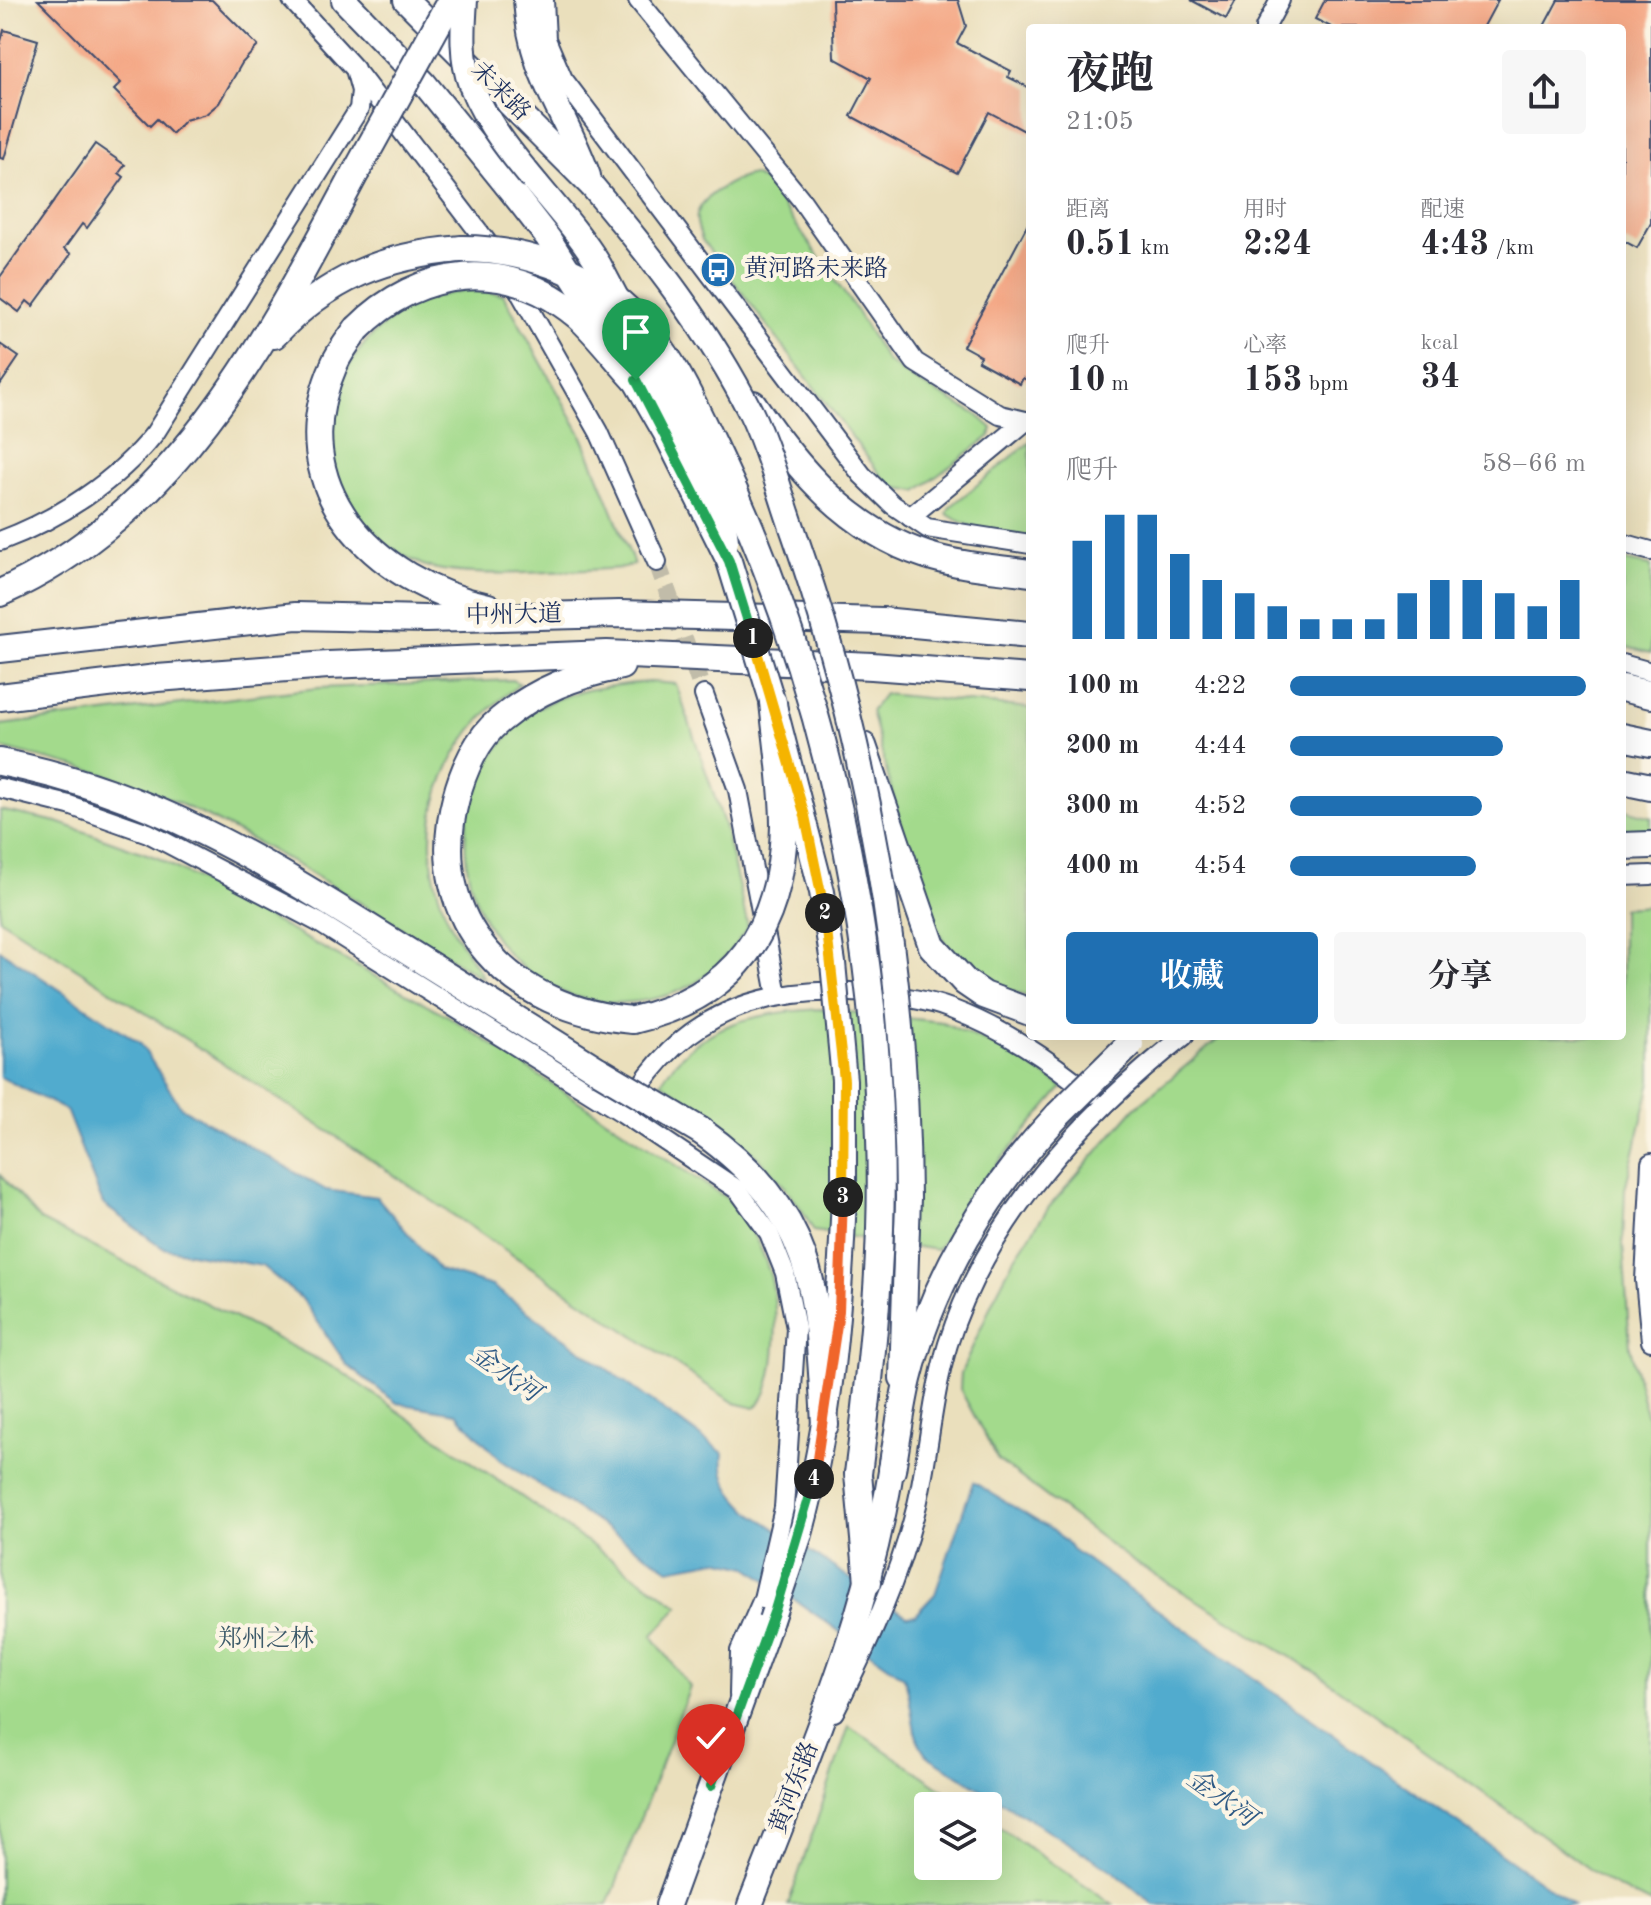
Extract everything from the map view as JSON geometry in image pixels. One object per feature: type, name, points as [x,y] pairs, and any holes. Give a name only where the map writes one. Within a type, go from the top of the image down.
[{"type":"highway","points":[[0,593],[48,569],[99,536],[151,490],[194,442],[288,298],[451,0]]},
{"type":"highway","points":[[244,366],[281,327],[333,287],[365,268],[405,256],[462,249],[521,253],[553,265],[601,290],[629,311],[659,347],[692,401],[756,536],[789,627],[816,717],[849,864],[872,1012],[880,1139],[876,1331],[858,1474],[881,1584]]},
{"type":"highway","points":[[530,616],[454,599],[385,560],[351,531],[338,511],[325,479],[319,442],[321,404],[334,363],[357,329],[381,304],[420,284],[449,276],[486,277],[521,284],[578,317],[636,380]]},
{"type":"highway","points":[[693,315],[789,457],[854,518],[893,543],[929,556],[1026,572]]},
{"type":"highway","name":"中州大道","points":[[0,649],[296,616],[619,614],[882,621],[1026,635]]},
{"type":"highway","name":"中州大道","points":[[0,697],[157,678],[328,665],[607,654],[872,666],[1026,678]]},
{"type":"highway","points":[[668,657],[582,674],[552,686],[498,721],[473,752],[447,831],[447,863],[457,901],[475,934],[499,965],[555,1004],[595,1017],[633,1020],[665,1013],[701,997],[724,980],[748,952],[769,907],[779,870],[784,824],[773,702]]},
{"type":"highway","points":[[837,674],[932,946],[965,982],[984,995],[1026,1011]]},
{"type":"highway","points":[[1626,689],[1651,695]]},
{"type":"highway","points":[[1626,738],[1651,743]]},
{"type":"highway","points":[[0,762],[108,790],[186,821],[328,901],[727,1150],[771,1193],[788,1218],[807,1260],[820,1325],[825,1425]]},
{"type":"highway","points":[[1626,782],[1651,787]]},
{"type":"highway","points":[[1626,846],[1651,845]]},
{"type":"highway","points":[[892,1470],[909,1378],[951,1263],[997,1187],[1058,1115],[1135,1040]]},
{"type":"main road","name":"未来路","points":[[344,0],[424,83],[548,238],[636,380],[729,561]]},
{"type":"main road","name":"未来路","points":[[406,0],[592,186],[656,262],[693,315],[751,415],[822,615],[837,674]]},
{"type":"main road","points":[[465,0],[462,37],[470,83],[503,140],[581,236],[599,265],[721,498],[729,561],[805,816],[833,963],[844,1080],[844,1193],[839,1311],[825,1425],[800,1534],[767,1610],[738,1710],[668,1905]]},
{"type":"main road","points":[[526,0],[537,69],[553,104],[574,136],[592,186]]},
{"type":"main road","name":"黄河东路","points":[[750,1905],[881,1584],[901,1397],[908,1101],[890,940],[857,749],[837,674]]},
{"type":"street","points":[[292,0],[355,69],[505,266],[599,432],[657,562]]},
{"type":"street","points":[[544,0],[546,39],[563,79],[862,475],[893,505],[927,528],[1026,543]]},
{"type":"street","points":[[638,0],[800,198],[915,362],[1000,415],[1026,422]]},
{"type":"street","points":[[1267,24],[1280,0]]},
{"type":"street","points":[[0,541],[34,529],[112,478],[134,460],[155,433],[359,109],[361,91],[355,69]]},
{"type":"street","points":[[910,517],[1026,424]]},
{"type":"street","points":[[1626,544],[1651,551]]},
{"type":"street","points":[[1626,665],[1651,672]]},
{"type":"street","points":[[704,695],[738,790],[777,995]]},
{"type":"street","points":[[0,788],[106,817],[213,865],[318,922],[725,1179],[769,1233],[785,1273],[796,1328],[784,1508],[767,1610]]},
{"type":"street","points":[[1626,876],[1651,875]]},
{"type":"street","points":[[623,1113],[647,1072],[679,1040],[744,1004],[777,995],[842,991],[904,997],[950,1008],[1027,1045],[1106,1106]]},
{"type":"street","points":[[881,1584],[916,1505],[948,1346],[988,1252],[1027,1195],[1106,1106],[1180,1040]]},
{"type":"street","points":[[1651,1163],[1645,1280],[1651,1341]]},
{"type":"green space","points":[[753,175],[766,182],[854,307],[887,361],[912,379],[976,414],[992,428],[990,436],[917,491],[890,487],[702,240],[697,218],[705,201],[729,184]]},
{"type":"green space","points":[[467,290],[503,294],[581,434],[634,564],[624,568],[492,574],[441,570],[423,565],[376,536],[346,499],[332,456],[332,412],[347,369],[375,333],[415,305]]},
{"type":"green space","points":[[1026,445],[1026,536],[977,528],[947,514],[950,507]]},
{"type":"green space","points":[[1626,561],[1651,566],[1651,653],[1626,647]]},
{"type":"green space","points":[[512,680],[520,684],[493,706],[452,759],[432,820],[431,853],[437,887],[449,921],[484,979],[327,883],[206,816],[125,781],[0,748],[0,725],[318,688]]},
{"type":"green space","points":[[650,682],[676,684],[724,824],[748,927],[712,970],[669,995],[631,1002],[583,998],[541,981],[507,952],[482,915],[468,872],[466,827],[477,783],[503,742],[529,714],[574,693]]},
{"type":"green space","points":[[884,694],[1026,708],[1026,996],[981,975],[955,955],[941,936],[916,877],[871,711]]},
{"type":"green space","points":[[0,810],[57,822],[158,858],[450,1017],[731,1201],[762,1252],[775,1302],[773,1363],[763,1397],[755,1408],[735,1403],[714,1390],[337,1137],[0,919]]},
{"type":"green space","points":[[1626,810],[1651,817],[1651,832],[1626,834]]},
{"type":"green space","points":[[1651,906],[1651,1082],[1625,1189],[1623,1244],[1630,1347],[1651,1433],[1651,1904],[1607,1882],[1317,1673],[1132,1561],[998,1460],[960,1389],[961,1373],[995,1296],[1013,1261],[1049,1207],[1136,1107],[1217,1040],[1626,1040],[1626,908]]},
{"type":"green space","points":[[822,1009],[942,1022],[1007,1051],[1063,1087],[982,1182],[937,1250],[814,1231],[784,1186],[766,1166],[705,1113],[661,1082],[693,1046],[731,1024],[775,1013]]},
{"type":"green space","name":"郑州之林","points":[[0,1175],[40,1220],[339,1370],[679,1606],[652,1636],[690,1687],[608,1905],[0,1905]]},
{"type":"green space","points":[[849,1726],[946,1792],[914,1792],[914,1880],[1002,1880],[1002,1830],[1113,1905],[788,1905]]},
{"type":"water","name":"金水河","points":[[0,950],[140,1043],[181,1107],[326,1190],[377,1197],[439,1270],[492,1286],[723,1453],[723,1470],[728,1485],[749,1511],[907,1616],[915,1615],[935,1594],[973,1482],[1055,1532],[1072,1549],[1573,1905],[1154,1905],[1113,1871],[1002,1802],[1002,1792],[986,1792],[926,1755],[914,1727],[904,1677],[748,1567],[717,1560],[669,1569],[501,1460],[456,1413],[397,1403],[347,1365],[303,1300],[262,1266],[163,1248],[103,1204],[66,1110],[0,1077]]},
{"type":"building","points":[[38,0],[212,0],[258,46],[242,63],[219,103],[206,114],[185,120],[172,134],[157,119],[150,126],[114,90],[121,83]]},
{"type":"building","points":[[832,0],[958,0],[966,26],[957,43],[1011,71],[1008,77],[1026,86],[1026,132],[989,112],[957,173],[851,116],[871,78],[834,58]]},
{"type":"building","points":[[1191,0],[1236,0],[1226,19]]},
{"type":"building","points":[[1325,0],[1498,0],[1485,24],[1325,24],[1315,19]]},
{"type":"building","points":[[1558,0],[1651,0],[1651,223],[1637,248],[1626,242],[1626,24],[1545,24]]},
{"type":"building","points":[[4,30],[38,40],[4,159],[0,158],[0,45]]},
{"type":"building","points":[[95,144],[125,165],[119,173],[124,177],[87,228],[82,224],[64,249],[71,254],[33,306],[27,301],[19,312],[0,298],[0,277]]},
{"type":"building","points":[[1026,228],[1026,380],[1023,378],[1020,384],[978,361],[981,356],[963,346]]},
{"type":"building","points":[[0,344],[19,357],[0,385]]},
{"type":"tunnel","points":[[657,562],[704,695]]},
{"type":"place","name":"黄河路未来路","points":[[718,270]]},
{"type":"route","points":[[636,380],[729,561],[773,702],[805,816],[822,892],[833,963],[844,1080],[844,1193],[839,1311],[825,1425],[813,1488],[797,1544],[711,1786]]}]
